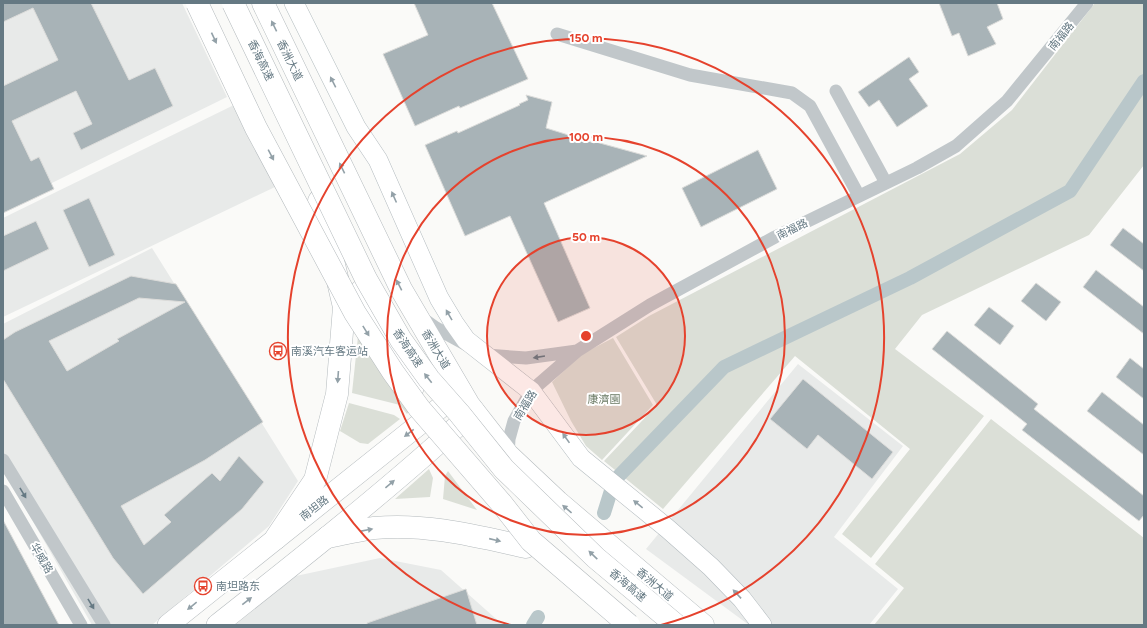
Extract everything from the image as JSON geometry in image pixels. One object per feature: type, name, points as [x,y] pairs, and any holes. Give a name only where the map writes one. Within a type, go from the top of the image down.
[{"type":"highway","points":[[197,3],[260,135],[355,313],[393,372],[419,408],[502,504],[531,541],[628,625]]},
{"type":"highway","points":[[225,3],[357,283],[443,439],[463,470],[526,548],[618,625]]},
{"type":"highway","name":"香海高速","points":[[233,3],[366,279],[401,340],[429,379],[459,413],[504,469],[596,558],[676,625]]},
{"type":"highway","name":"香洲大道","points":[[263,3],[401,289],[474,411],[508,455],[558,502],[703,625]]},
{"type":"highway","points":[[276,538],[315,480],[337,394],[344,307],[319,201]]},
{"type":"highway","points":[[328,537],[374,528],[425,527],[467,533],[526,548]]},
{"type":"main road","name":"南坦路","points":[[168,625],[461,391]]},
{"type":"main road","points":[[217,625],[328,537],[474,411]]},
{"type":"street","points":[[294,3],[356,127],[378,160],[439,298],[466,340],[531,391],[581,458],[668,528],[711,567],[742,599],[762,625]]},
{"type":"street","name":"南福路","points":[[508,455],[514,421],[531,391],[577,350],[650,305],[775,237],[886,183],[956,146],[1008,101],[1087,3]]},
{"type":"street","points":[[557,34],[690,75],[792,93],[810,106],[859,196]]},
{"type":"street","points":[[836,91],[886,183]]},
{"type":"street","points":[[415,313],[436,328],[484,355],[526,358],[577,350]]},
{"type":"street","points":[[3,460],[104,625]]},
{"type":"street","name":"华威路","points":[[3,491],[81,625]]},
{"type":"shaded area","points":[[3,3],[182,3],[227,97],[3,207]]},
{"type":"shaded area","points":[[236,104],[275,187],[3,317],[3,218]]},
{"type":"shaded area","points":[[152,248],[298,481],[269,526],[152,625],[92,625],[3,469],[3,324]]},
{"type":"shaded area","points":[[798,364],[903,446],[834,537],[898,589],[869,625],[749,625],[646,549]]},
{"type":"shaded area","points":[[380,558],[441,570],[503,625],[235,625],[291,577]]},
{"type":"green space","points":[[1095,3],[1144,3],[1144,165],[1089,235],[922,315],[895,349],[984,416],[871,558],[842,534],[910,449],[795,356],[663,509],[604,461],[657,405],[616,337],[649,316],[960,154],[1012,110]]},
{"type":"green space","points":[[359,327],[410,410],[407,414],[400,405],[352,393]]},
{"type":"green space","name":"康濟園","points":[[613,338],[653,405],[602,460],[586,446],[571,421],[552,382],[582,354]]},
{"type":"green space","points":[[349,403],[394,415],[400,419],[368,444],[360,443],[340,431]]},
{"type":"green space","points":[[991,419],[1144,538],[1144,625],[874,625],[904,588],[875,564]]},
{"type":"green space","points":[[429,469],[433,478],[430,497],[395,499]]},
{"type":"green space","points":[[448,471],[477,510],[443,499],[445,476]]},
{"type":"building","points":[[3,3],[91,3],[129,80],[155,68],[173,106],[81,150],[73,133],[92,124],[76,91],[12,121],[31,161],[39,157],[54,189],[3,213],[3,86],[58,60],[33,8],[3,22]]},
{"type":"building","points":[[414,3],[492,3],[528,79],[460,108],[459,106],[415,126],[383,54],[428,35]]},
{"type":"building","points":[[939,3],[997,3],[1003,19],[987,27],[996,44],[968,56],[959,33],[952,36]]},
{"type":"building","points":[[909,57],[919,72],[909,79],[928,106],[897,127],[879,100],[869,107],[858,92]]},
{"type":"building","points":[[526,95],[552,102],[546,128],[594,143],[596,142],[647,156],[544,203],[590,308],[558,322],[510,216],[465,236],[425,145],[457,131],[458,133],[520,105],[519,104],[528,100]]},
{"type":"building","points":[[758,150],[777,189],[701,227],[682,188]]},
{"type":"building","points":[[89,198],[115,255],[89,267],[63,210]]},
{"type":"building","points":[[36,221],[49,249],[3,271],[3,236]]},
{"type":"building","points":[[1123,228],[1144,244],[1144,271],[1110,245]]},
{"type":"building","points":[[1096,270],[1144,307],[1144,334],[1083,287]]},
{"type":"building","points":[[131,276],[176,284],[263,422],[205,460],[121,506],[144,545],[171,522],[164,515],[212,473],[220,481],[239,456],[264,482],[242,509],[143,594],[113,558],[3,379],[3,340],[15,332]],"holes":[[[139,298],[185,302],[117,339],[119,341],[67,371],[49,341]]]},
{"type":"building","points":[[1036,283],[1061,302],[1046,321],[1021,301]]},
{"type":"building","points":[[989,307],[1014,326],[1000,345],[974,325]]},
{"type":"building","points":[[947,331],[1038,404],[1034,409],[1144,496],[1144,515],[1139,521],[1022,430],[1027,424],[932,349]]},
{"type":"building","points":[[1130,358],[1144,369],[1144,399],[1116,377]]},
{"type":"building","points":[[803,379],[893,452],[872,479],[818,435],[807,449],[770,419]]},
{"type":"building","points":[[1102,392],[1144,425],[1144,455],[1087,411]]},
{"type":"building","points":[[3,520],[59,625],[3,625]]},
{"type":"building","points":[[466,589],[477,625],[367,625],[367,623]]},
{"type":"waterway","points":[[604,513],[614,481],[724,367],[910,278],[1070,191],[1144,81]]},
{"type":"waterway","points":[[533,625],[538,617]]},
{"type":"place","name":"南溪汽车客运站","points":[[278,351]]},
{"type":"place","name":"南坦路东","points":[[203,586]]}]
